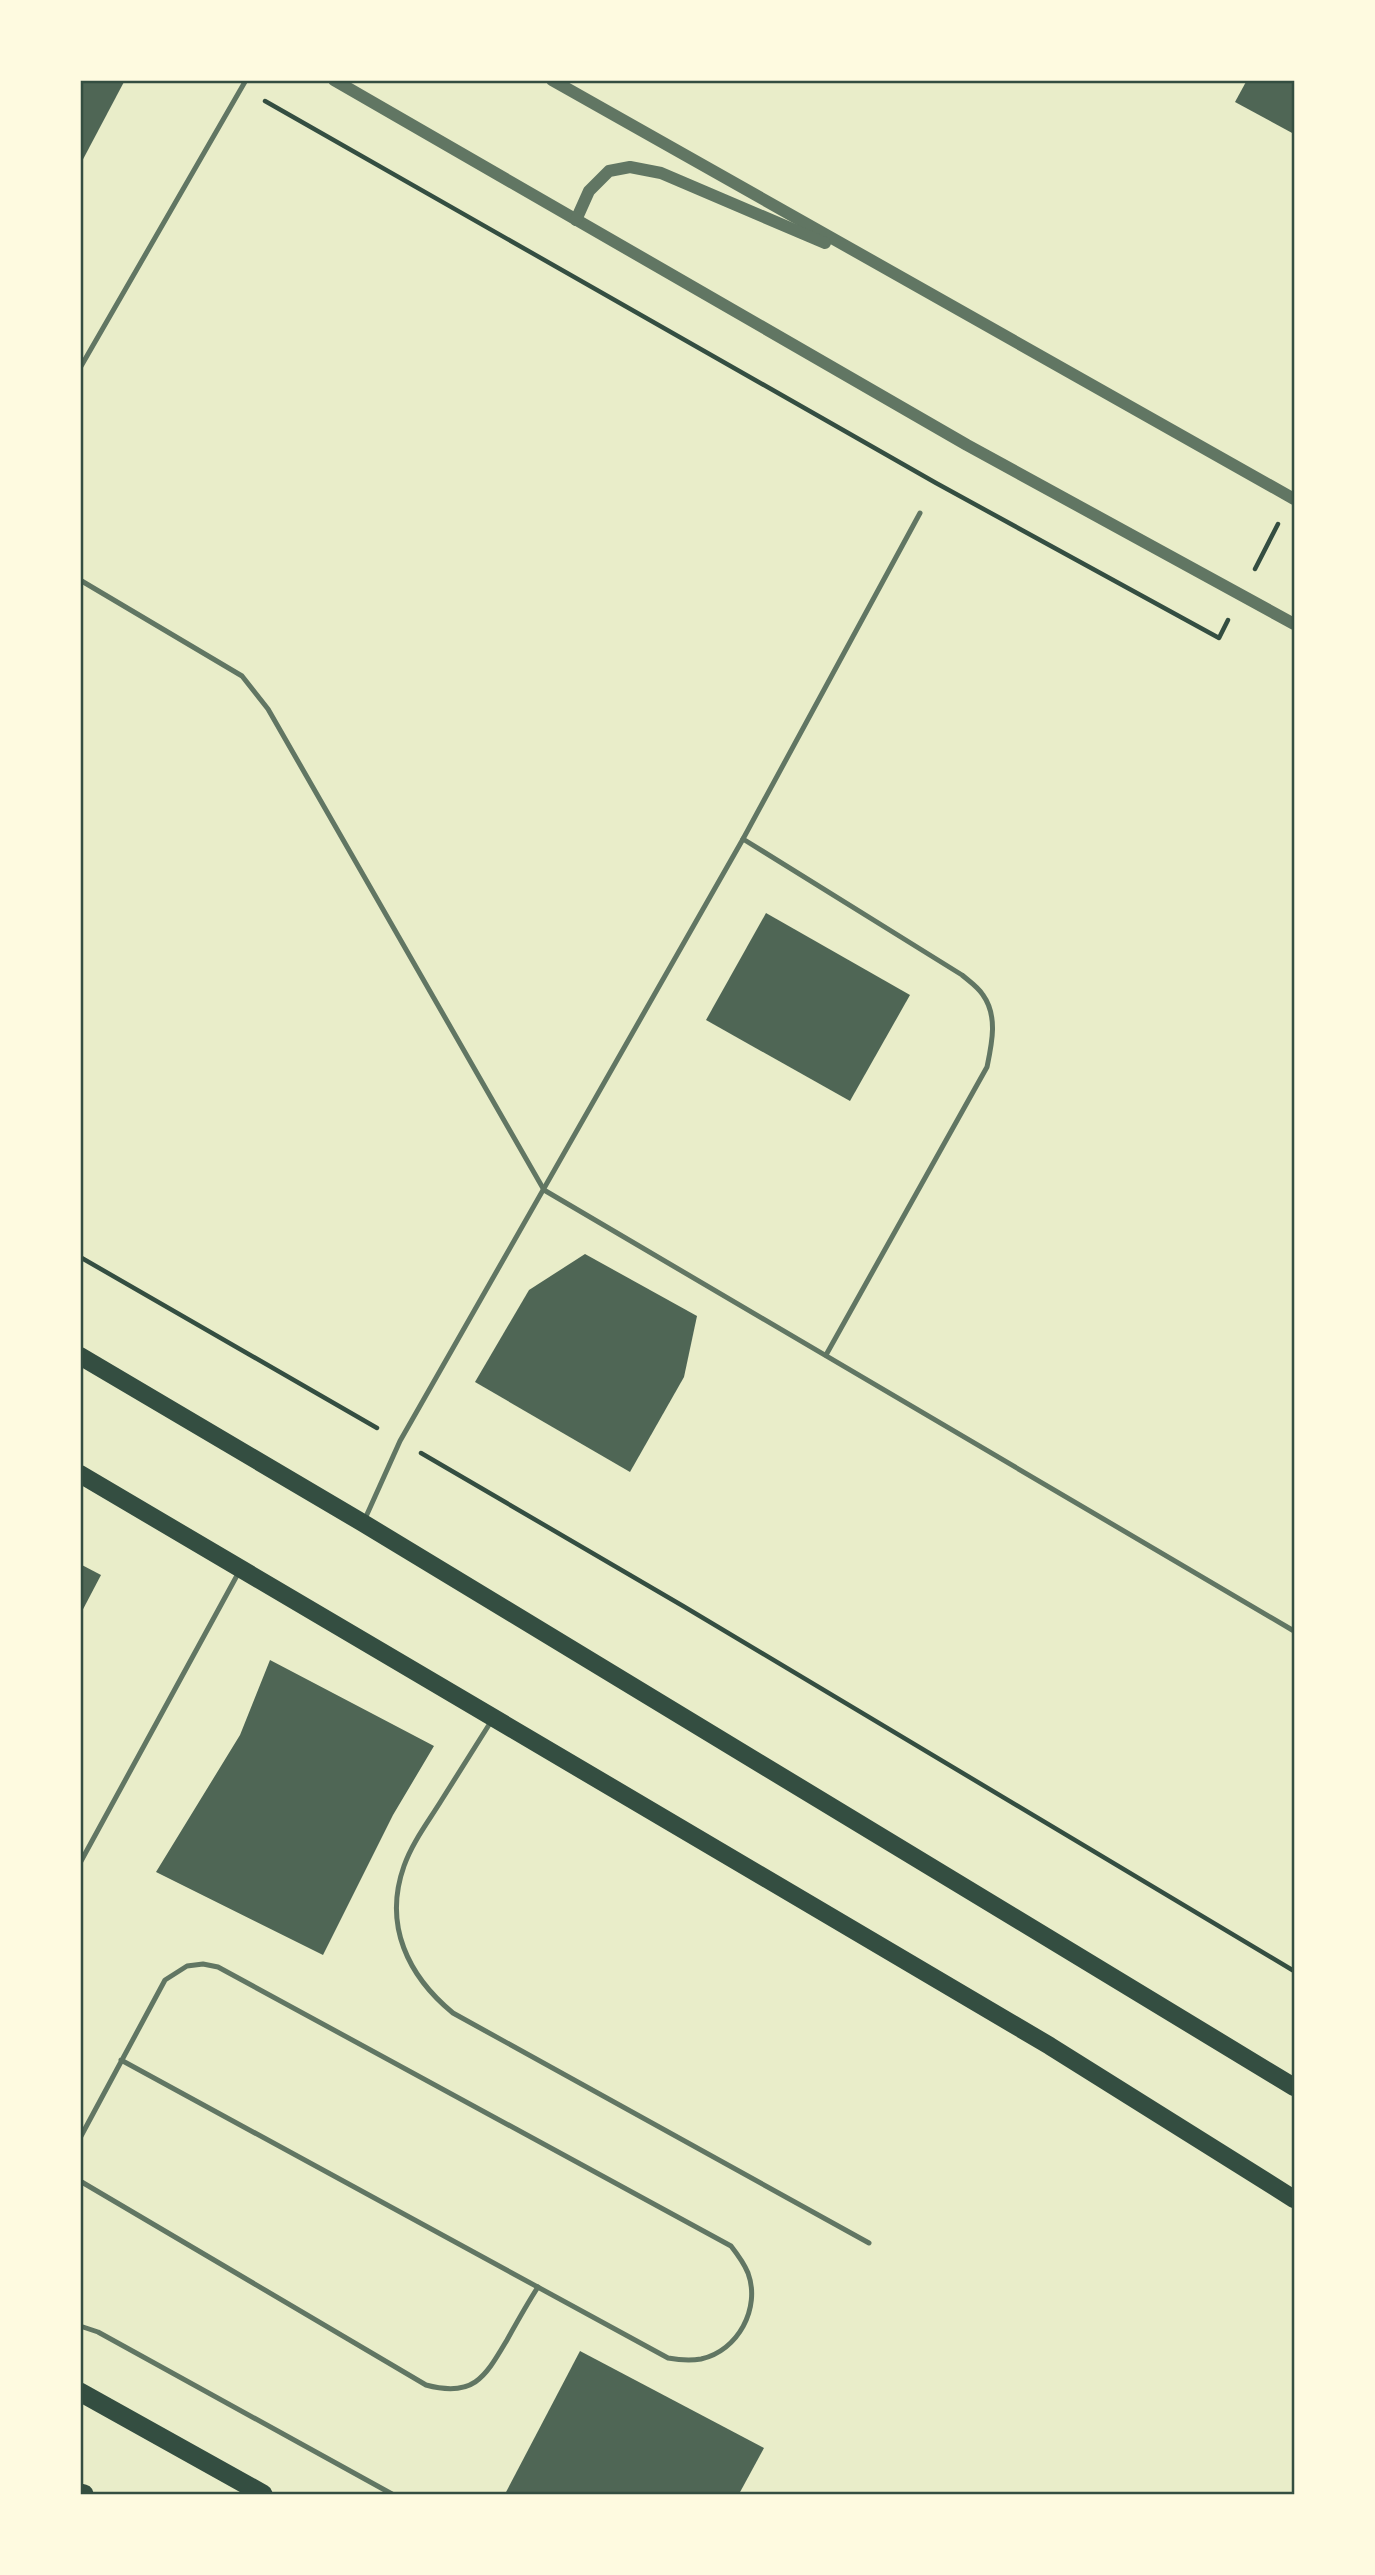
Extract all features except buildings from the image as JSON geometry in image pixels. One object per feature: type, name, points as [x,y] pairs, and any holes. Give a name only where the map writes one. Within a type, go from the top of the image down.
[{"type":"highway","points":[[80,2392],[263,2494]]},
{"type":"main road","points":[[80,1356],[363,1523],[1294,2087]]},
{"type":"main road","points":[[80,1474],[242,1567],[1050,2046],[1294,2199]]},
{"type":"street","points":[[334,80],[967,445],[1294,624]]},
{"type":"street","points":[[552,80],[1293,498]]},
{"type":"street","points":[[576,220],[589,191],[609,171],[630,167],[661,173],[880,267]]},
{"type":"lane","points":[[80,368],[83,357],[246,80]]},
{"type":"lane","points":[[363,1523],[400,1441],[743,839],[920,513]]},
{"type":"lane","points":[[80,580],[242,676],[268,709],[544,1190],[1294,1631]]},
{"type":"lane","points":[[743,839],[962,975],[984,995],[992,1016],[992,1041],[987,1066],[826,1355]]},
{"type":"lane","points":[[80,1863],[242,1567]]},
{"type":"lane","points":[[494,1717],[416,1841],[404,1867],[398,1894],[398,1921],[403,1948],[432,1996],[453,2013],[869,2243]]},
{"type":"lane","points":[[80,2138],[121,2060],[165,1980],[187,1966],[203,1964],[218,1968],[731,2246],[749,2275],[751,2310],[734,2340],[720,2351],[704,2358],[668,2358],[121,2060]]},
{"type":"lane","points":[[80,2181],[426,2385],[439,2389],[466,2387],[488,2372],[538,2287]]},
{"type":"lane","points":[[80,2326],[98,2332],[392,2494]]},
{"type":"path","points":[[242,89],[936,483],[1219,638],[1293,498]]},
{"type":"path","points":[[80,1257],[695,1614],[1294,1971]]}]
